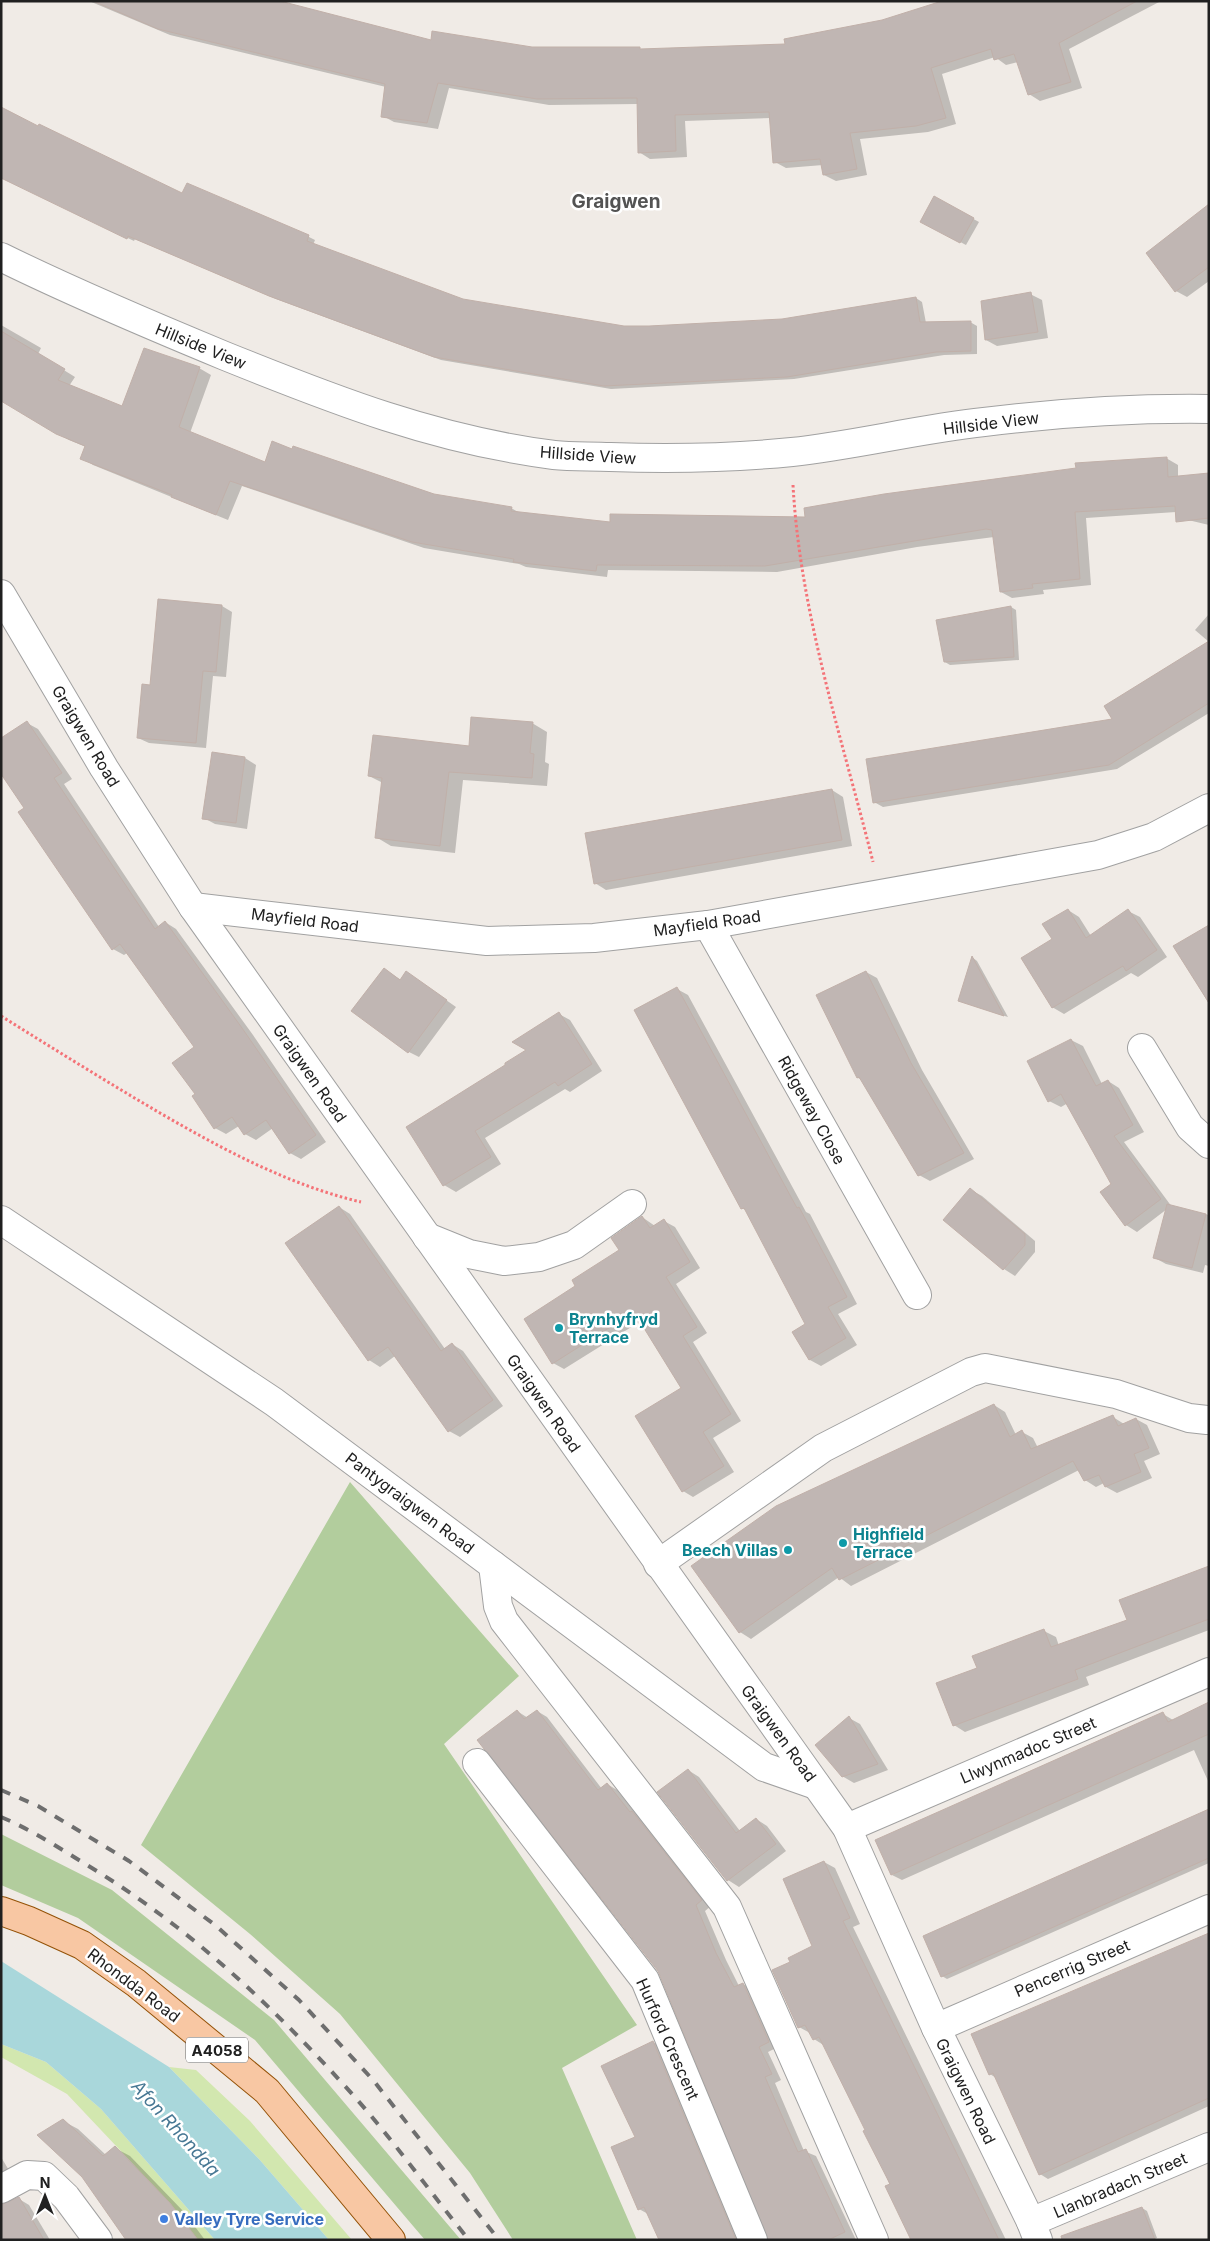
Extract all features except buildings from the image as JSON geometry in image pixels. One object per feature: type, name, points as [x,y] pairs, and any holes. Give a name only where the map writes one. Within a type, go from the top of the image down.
[{"type":"main road","name":"Rhondda Road","points":[[1,1911],[29,1921],[82,1945],[136,1983],[267,2091],[391,2240]]},
{"type":"street","name":"Hillside View","points":[[1,257],[164,330],[302,387],[396,421],[476,442],[556,455],[664,459],[790,452],[981,422],[1078,414],[1174,409],[1209,410]]},
{"type":"street","name":"Graigwen Road","points":[[1,594],[104,768],[193,907],[847,1828],[936,2028],[1034,2231]]},
{"type":"street","name":"Mayfield Road","points":[[193,907],[487,940],[594,938],[708,925],[1098,855],[1154,837],[1209,808]]},
{"type":"street","name":"Ridgeway Close","points":[[708,925],[917,1296]]},
{"type":"street","points":[[1142,1048],[1190,1127],[1209,1144]]},
{"type":"street","points":[[427,1237],[469,1254],[504,1261],[539,1258],[574,1245],[632,1204]]},
{"type":"street","name":"Pantygraigwen Road","points":[[1,1220],[274,1402],[764,1767],[816,1785]]},
{"type":"street","points":[[658,1564],[823,1448],[972,1372],[992,1368],[1116,1394],[1189,1418],[1207,1420]]},
{"type":"street","points":[[493,1565],[498,1606],[504,1621],[724,1902],[731,1914],[874,2240]]},
{"type":"street","name":"Llwynmadoc Street","points":[[847,1828],[1209,1672]]},
{"type":"street","name":"Hurford Crescent","points":[[478,1763],[645,1980],[753,2240]]},
{"type":"street","name":"Pencerrig Street","points":[[936,2028],[1209,1909]]},
{"type":"street","name":"Llanbradach Street","points":[[1034,2231],[1209,2147]]},
{"type":"street","points":[[1,2189],[27,2175],[44,2176],[66,2197],[98,2240]]},
{"type":"path","points":[[793,482],[796,527],[819,653],[872,860]]},
{"type":"path","points":[[1,1016],[100,1078],[222,1149],[324,1193],[410,1213]]},
{"type":"green space","points":[[350,1482],[519,1676],[444,1744],[637,2025],[562,2068],[637,2240],[513,2240],[470,2173],[340,2014],[250,1934],[141,1845]]},
{"type":"green space","points":[[1,1834],[112,1890],[274,2020],[461,2240],[425,2240],[255,2040],[78,1918],[1,1885]]},
{"type":"green space","points":[[1,2044],[46,2062],[101,2109],[215,2240],[198,2240],[169,2202],[67,2094],[1,2057]]},
{"type":"green space","points":[[169,2067],[196,2070],[250,2121],[352,2240],[329,2240],[259,2159]]},
{"type":"water","name":"Afon Rhondda","points":[[1,1961],[169,2067],[259,2159],[329,2240],[215,2240],[101,2109],[46,2062],[1,2044]]},
{"type":"railway","points":[[1,1790],[38,1806],[129,1861],[215,1925],[299,2000],[373,2080],[499,2240]]},
{"type":"railway","points":[[1,1817],[45,1840],[124,1889],[195,1941],[228,1970],[261,2000],[353,2095],[469,2240]]},
{"type":"place","name":"Brynhyfryd Terrace","points":[[559,1328]]},
{"type":"place","name":"Highfield Terrace","points":[[843,1543]]},
{"type":"place","name":"Beech Villas","points":[[788,1550]]},
{"type":"place","name":"Valley Tyre Service","points":[[164,2219]]},
{"type":"district","name":"Graigwen","points":[[616,201]]}]
